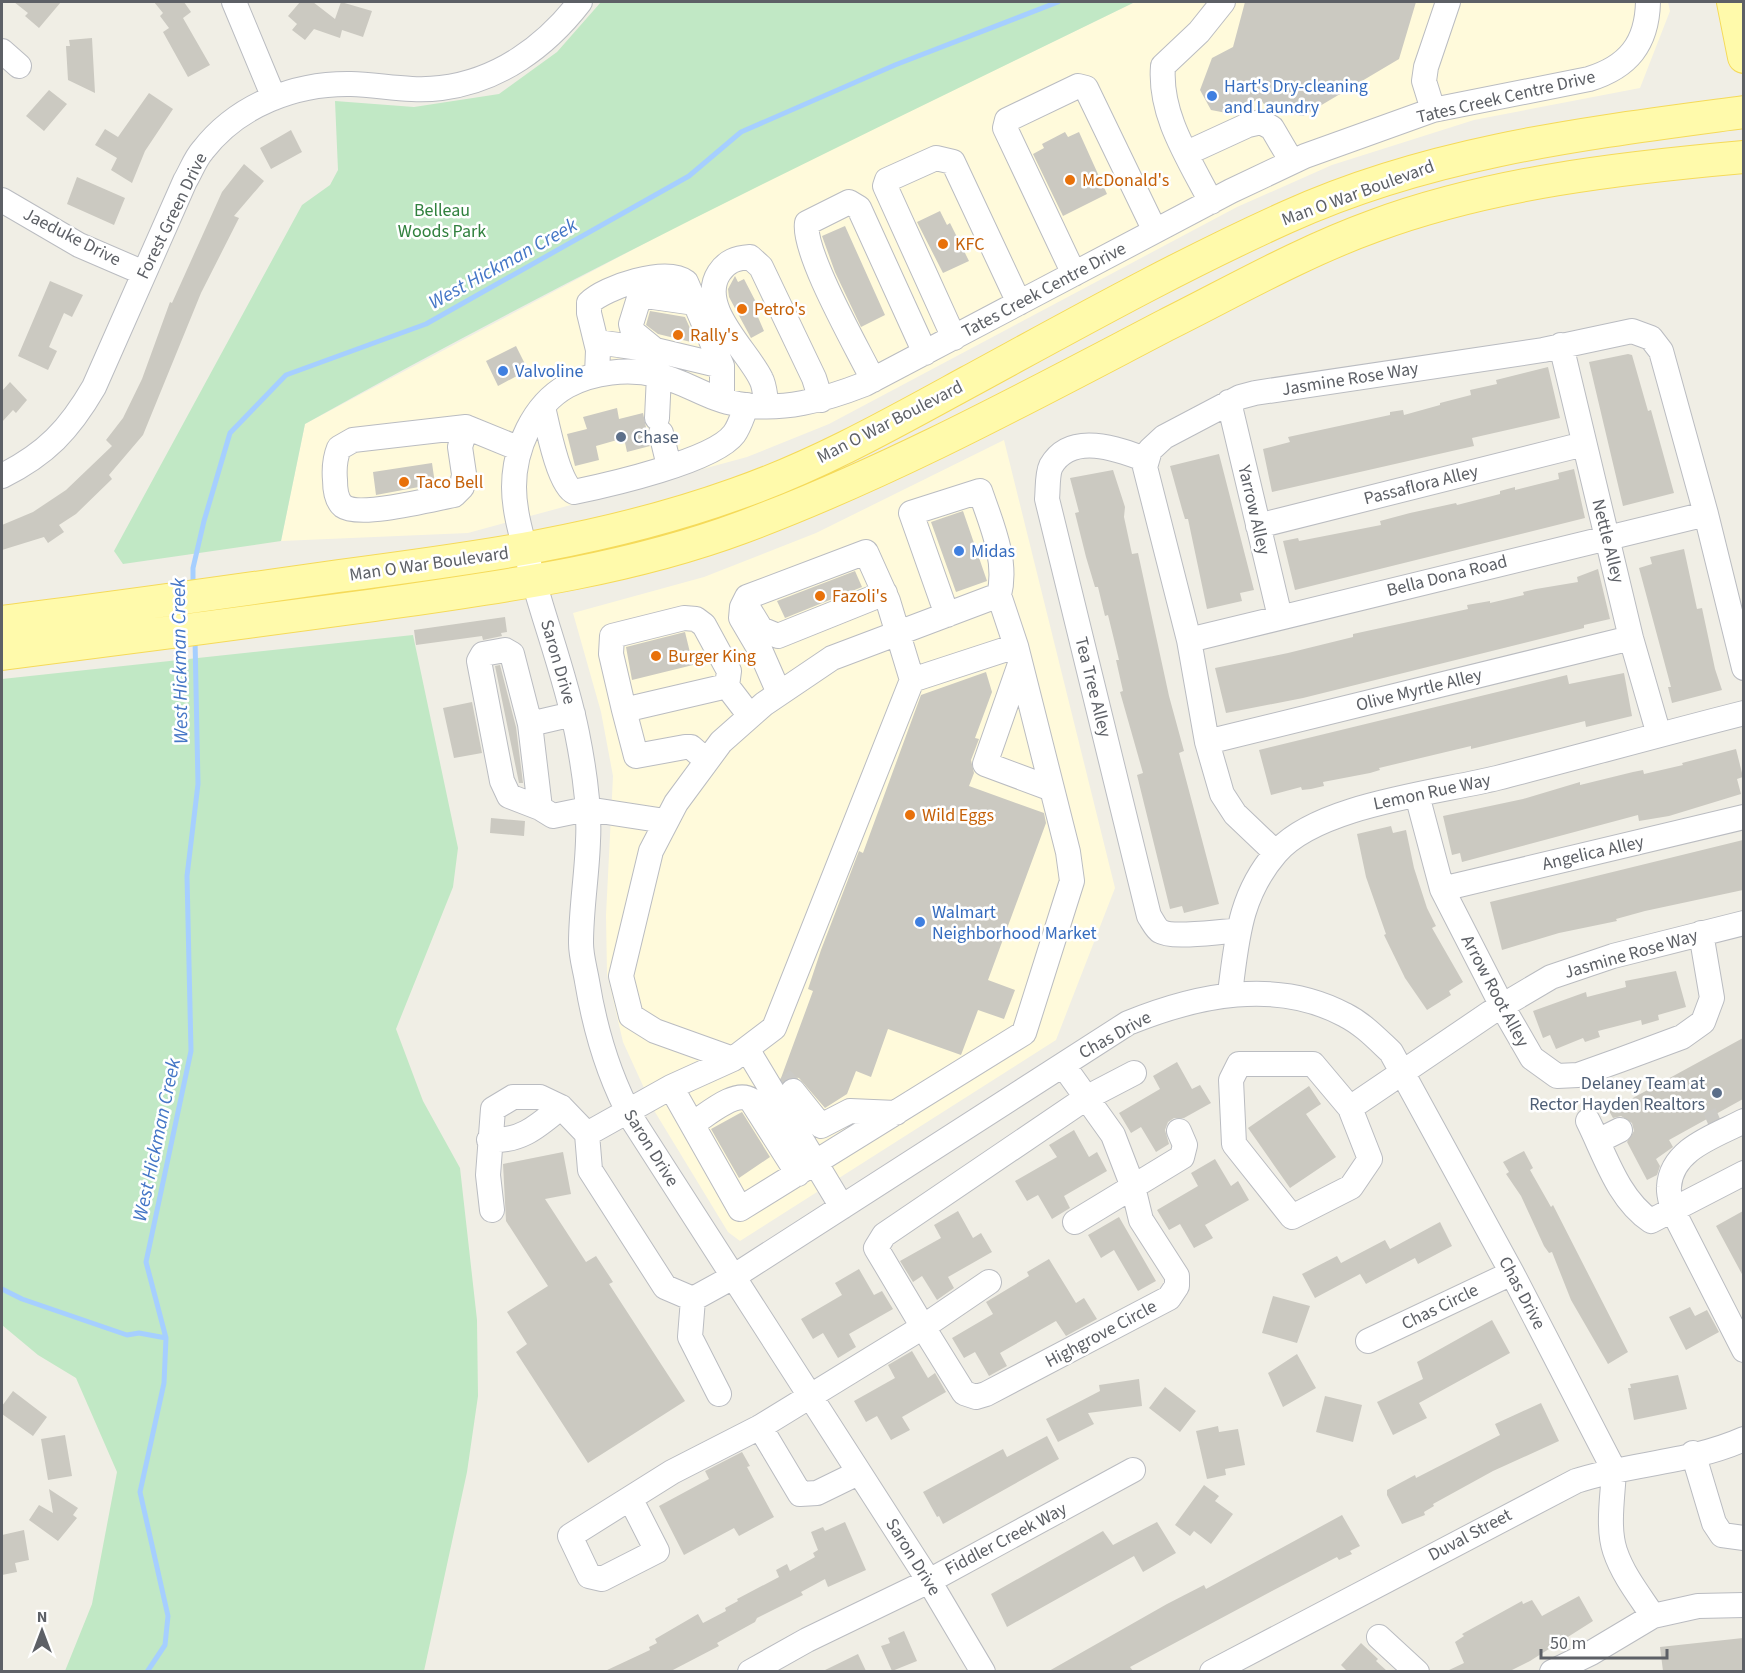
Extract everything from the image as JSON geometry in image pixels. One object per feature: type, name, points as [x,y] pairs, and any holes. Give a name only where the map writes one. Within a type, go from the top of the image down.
[{"type":"main road","points":[[1733,2],[1743,57]]},
{"type":"main road","name":"Man O War Boulevard","points":[[2,622],[525,551],[682,512],[781,476],[895,422],[1119,300],[1286,217],[1326,200],[1422,167],[1500,148],[1743,112]]},
{"type":"main road","name":"Man O War Boulevard","points":[[2,654],[533,581],[640,559],[737,529],[807,502],[965,429],[1246,284],[1376,225],[1452,203],[1555,181],[1743,157]]},
{"type":"street","points":[[234,2],[274,98]]},
{"type":"street","name":"Forest Green Drive","points":[[2,476],[29,463],[46,450],[78,414],[94,387],[185,181],[202,151],[237,116],[274,98],[328,84],[412,89],[442,88],[467,82],[506,67],[537,48],[555,32],[580,2]]},
{"type":"street","points":[[1211,202],[1164,106],[1163,66],[1199,32],[1223,2]]},
{"type":"street","points":[[1433,110],[1424,81],[1425,67],[1448,2]]},
{"type":"street","name":"Tates Creek Centre Drive","points":[[525,551],[514,488],[516,460],[527,431],[543,407],[568,386],[597,375],[632,372],[659,375],[722,400],[757,406],[795,405],[821,399],[873,380],[1155,231],[1292,162],[1433,110],[1589,79],[1610,72],[1624,63],[1638,44],[1647,15],[1648,2]]},
{"type":"street","points":[[1074,274],[1005,128],[1006,120],[1078,86],[1086,88],[1155,231]]},
{"type":"street","points":[[1187,153],[1248,125],[1261,122],[1272,128],[1292,162]]},
{"type":"street","points":[[954,338],[885,186],[887,180],[936,158],[953,162],[1019,303]]},
{"type":"street","name":"Jaeduke Drive","points":[[2,200],[79,244],[144,273]]},
{"type":"street","points":[[873,380],[805,234],[807,223],[849,201],[859,208],[925,353]]},
{"type":"street","points":[[543,407],[566,486],[574,492],[669,466],[720,446],[734,435],[757,406],[762,379],[740,351],[714,302],[712,289],[724,265],[737,258],[750,257],[761,267],[814,378],[821,399]]},
{"type":"street","points":[[597,375],[597,342],[589,313],[589,303],[596,296],[623,284],[656,278],[680,278],[686,282],[722,366],[722,400]]},
{"type":"street","points":[[655,350],[633,333],[631,324],[639,298],[646,296],[695,303]]},
{"type":"street","name":"Jasmine Rose Way","points":[[1147,460],[1150,450],[1164,437],[1229,402],[1255,393],[1561,345],[1632,331],[1651,338],[1661,351],[1706,514],[1743,668]]},
{"type":"street","points":[[597,342],[655,350],[722,366]]},
{"type":"street","name":"Nettle Alley","points":[[1561,345],[1631,638],[1659,735]]},
{"type":"street","points":[[659,375],[659,425],[669,466]]},
{"type":"street","name":"Yarrow Alley","points":[[1229,402],[1280,617]]},
{"type":"street","points":[[466,428],[460,447],[464,474],[462,488],[454,495],[373,509],[351,510],[342,505],[336,491],[336,456],[339,448],[353,440],[466,428],[520,449]]},
{"type":"street","name":"Passaflora Alley","points":[[1258,526],[1584,444]]},
{"type":"street","name":"Tea Tree Alley","points":[[1147,460],[1101,446],[1082,446],[1063,452],[1050,468],[1047,499],[1149,916],[1160,931],[1179,936],[1206,931],[1237,931]]},
{"type":"street","points":[[1147,460],[1144,467],[1189,640],[1207,742],[1222,794],[1235,814],[1276,853]]},
{"type":"street","points":[[671,1087],[740,1209],[1024,1033],[1072,881],[1052,789],[1018,655],[999,595],[1001,586],[998,543],[980,490],[911,513],[947,615]]},
{"type":"street","name":"Bella Dona Road","points":[[1189,640],[1706,514]]},
{"type":"street","name":"Saron Drive","points":[[525,551],[573,714],[587,809],[588,837],[581,945],[598,1037],[611,1080],[628,1111],[983,1671]]},
{"type":"street","points":[[587,1134],[671,1087],[745,1050],[774,1028],[912,680],[886,597],[866,552],[747,597],[742,607],[741,618],[761,652],[779,693]]},
{"type":"street","points":[[896,1113],[850,1111],[821,1126],[787,1084],[745,1050],[656,1031],[631,1016],[621,976],[651,851],[665,821],[706,760],[750,716],[779,693],[832,658],[999,595]]},
{"type":"street","points":[[747,597],[754,622],[768,634],[778,636],[886,597]]},
{"type":"street","points":[[761,652],[886,597]]},
{"type":"street","points":[[706,760],[691,747],[636,756],[610,645],[612,636],[684,618],[696,619],[704,625],[729,671],[727,686],[750,716]]},
{"type":"street","name":"Olive Myrtle Alley","points":[[1207,742],[1631,638]]},
{"type":"street","points":[[540,808],[530,724],[512,654],[505,650],[483,654],[479,662],[502,781],[509,796],[540,808],[553,816],[587,809],[665,821]]},
{"type":"street","points":[[912,680],[1018,655]]},
{"type":"street","points":[[1018,655],[985,764],[1052,789]]},
{"type":"street","points":[[624,710],[727,686]]},
{"type":"street","name":"Lemon Rue Way","points":[[1230,993],[1237,931],[1249,893],[1276,853],[1297,834],[1368,805],[1494,778],[1743,713]]},
{"type":"street","points":[[530,724],[573,714]]},
{"type":"street","name":"Arrow Root Alley","points":[[1417,795],[1442,889],[1502,1006],[1532,1058],[1557,1076],[1578,1075],[1620,1060],[1682,1037],[1703,1022],[1712,998],[1701,933]]},
{"type":"street","name":"Angelica Alley","points":[[1442,889],[1743,817]]},
{"type":"street","name":"Jasmine Rose Way","points":[[1350,1108],[1502,1006],[1551,977],[1613,956],[1743,923]]},
{"type":"street","name":"Chas Drive","points":[[693,1299],[733,1277],[1128,1023],[1180,1003],[1230,993],[1262,993],[1304,999],[1345,1015],[1367,1029],[1391,1052],[1512,1273],[1614,1471]]},
{"type":"street","points":[[745,1050],[807,1168]]},
{"type":"street","points":[[1239,1064],[1313,1064],[1350,1108],[1370,1159],[1352,1187],[1292,1217],[1234,1144],[1231,1080],[1239,1064]]},
{"type":"street","name":"Highgrove Circle","points":[[1063,1065],[1113,1135],[1133,1187],[1141,1220],[1177,1276],[1177,1286],[1169,1298],[986,1394],[976,1397],[964,1393],[876,1248],[884,1235],[1086,1098]]},
{"type":"street","points":[[1086,1098],[1134,1072]]},
{"type":"street","points":[[692,1124],[734,1098],[746,1096],[842,1207]]},
{"type":"street","points":[[492,1210],[488,1175],[493,1109],[513,1097],[540,1097],[561,1107],[587,1134],[590,1170],[665,1287],[693,1299],[690,1337],[719,1394]]},
{"type":"street","points":[[489,1140],[507,1141],[532,1132],[561,1107]]},
{"type":"street","points":[[1729,1121],[1692,1148],[1675,1165],[1669,1187],[1673,1211],[1743,1350]]},
{"type":"street","points":[[1692,1148],[1697,1132],[1729,1121]]},
{"type":"street","points":[[1620,1130],[1593,1131],[1626,1196],[1640,1213],[1651,1221],[1743,1173]]},
{"type":"street","points":[[1075,1222],[1182,1157],[1185,1145],[1179,1131]]},
{"type":"street","name":"Chas Circle","points":[[1368,1341],[1512,1273]]},
{"type":"street","points":[[631,1500],[672,1472],[760,1427],[923,1327],[989,1282]]},
{"type":"street","points":[[760,1427],[800,1494],[817,1493],[858,1473]]},
{"type":"street","name":"Duval Street","points":[[1212,1671],[1576,1480],[1694,1455],[1743,1439]]},
{"type":"street","points":[[1694,1455],[1714,1523],[1722,1535],[1743,1538]]},
{"type":"street","name":"Fiddler Creek Way","points":[[750,1671],[807,1640],[928,1581],[1133,1470]]},
{"type":"street","points":[[1614,1471],[1612,1506],[1614,1549],[1630,1582],[1653,1616]]},
{"type":"street","points":[[1552,1671],[1591,1653],[1653,1616],[1698,1606],[1743,1605]]},
{"type":"street","points":[[1379,1637],[1417,1671]]},
{"type":"shaded area","points":[[1135,2],[1668,2],[1670,11],[1640,88],[1474,120],[1332,165],[1237,207],[829,424],[747,457],[468,533],[281,541],[305,424],[711,208]]},
{"type":"shaded area","points":[[1004,440],[1115,888],[1056,1040],[740,1241],[728,1232],[655,1112],[623,1042],[607,974],[606,915],[613,776],[601,712],[573,613],[704,577],[816,533]]},
{"type":"green space","name":"Belleau Woods Park","points":[[601,2],[1135,2],[821,155],[613,260],[305,424],[281,541],[123,564],[114,551],[302,205],[330,185],[338,170],[335,101],[414,107],[499,94],[557,52]]},
{"type":"green space","points":[[413,635],[458,848],[453,887],[396,1029],[423,1101],[460,1168],[477,1320],[478,1396],[467,1472],[424,1671],[65,1671],[92,1604],[117,1472],[76,1378],[38,1355],[2,1325],[2,679]]},
{"type":"building","points":[[14,2],[61,2],[39,28],[25,16],[28,13]]},
{"type":"building","points":[[154,2],[184,2],[191,12],[183,18],[210,65],[188,77],[163,32],[169,28],[160,16],[163,13]]},
{"type":"building","points":[[300,2],[313,2],[335,19],[341,2],[372,11],[363,37],[342,30],[340,38],[314,29],[305,40],[292,30],[297,24],[288,16]]},
{"type":"building","points":[[1245,2],[1416,2],[1399,59],[1303,116],[1267,109],[1260,98],[1232,114],[1211,110],[1200,90],[1212,58],[1233,47]]},
{"type":"building","points":[[92,38],[95,93],[68,80],[66,46],[70,46],[69,40]]},
{"type":"building","points":[[49,90],[67,104],[44,131],[26,116]]},
{"type":"building","points":[[149,93],[173,109],[145,151],[132,183],[111,170],[117,158],[95,145],[105,129],[118,137]]},
{"type":"building","points":[[291,130],[302,152],[271,169],[260,148]]},
{"type":"building","name":"McDonald's","points":[[1065,132],[1068,137],[1079,132],[1107,194],[1063,216],[1033,154],[1044,148],[1042,144]]},
{"type":"building","points":[[244,164],[264,181],[234,216],[239,218],[201,293],[143,435],[109,475],[112,479],[76,514],[59,525],[64,532],[48,543],[44,537],[2,550],[2,525],[33,512],[66,490],[112,446],[106,440],[123,418],[142,379],[170,302],[172,303],[222,192]]},
{"type":"building","points":[[77,177],[125,198],[114,225],[67,204]]},
{"type":"building","name":"KFC","points":[[940,211],[947,225],[950,223],[969,261],[943,273],[917,222]]},
{"type":"building","points":[[845,226],[885,315],[861,327],[835,272],[822,236]]},
{"type":"building","points":[[735,276],[738,282],[744,279],[758,306],[754,308],[764,331],[751,338],[729,297],[728,289]]},
{"type":"building","points":[[50,281],[83,295],[72,317],[64,313],[49,347],[57,351],[48,370],[18,356]]},
{"type":"building","name":"Rally's","points":[[650,311],[685,317],[693,335],[691,342],[658,334],[646,325]]},
{"type":"building","points":[[516,346],[528,370],[498,386],[486,361]]},
{"type":"building","points":[[1632,355],[1648,411],[1651,410],[1674,493],[1623,506],[1589,362]]},
{"type":"building","points":[[1548,367],[1560,418],[1472,438],[1474,446],[1272,492],[1263,449],[1290,442],[1288,437],[1390,415],[1390,412],[1403,410],[1404,415],[1471,395],[1470,390],[1497,384],[1496,380]]},
{"type":"building","points":[[10,382],[27,400],[16,413],[13,410],[2,422],[2,391]]},
{"type":"building","points":[[617,408],[619,419],[643,413],[650,446],[627,452],[624,438],[596,446],[599,460],[575,466],[567,434],[587,429],[583,417]]},
{"type":"building","points":[[1219,454],[1254,590],[1240,593],[1242,601],[1207,609],[1188,519],[1185,519],[1170,466]]},
{"type":"building","name":"Taco Bell","points":[[432,463],[435,484],[376,495],[373,472]]},
{"type":"building","points":[[1574,469],[1585,518],[1295,590],[1283,541],[1298,538],[1299,541],[1381,525],[1380,521],[1410,513],[1456,503],[1457,505],[1500,494],[1500,491],[1515,487],[1515,490],[1559,479],[1558,473]]},
{"type":"building","points":[[1113,470],[1125,507],[1124,517],[1132,554],[1138,553],[1169,696],[1184,751],[1179,753],[1219,904],[1184,913],[1182,906],[1170,909],[1137,775],[1143,773],[1120,692],[1123,691],[1116,660],[1119,660],[1108,615],[1105,616],[1098,587],[1095,587],[1075,513],[1079,512],[1070,478]]},
{"type":"building","name":"Midas","points":[[963,511],[987,581],[956,592],[931,522]]},
{"type":"building","points":[[1684,549],[1697,609],[1702,608],[1715,669],[1722,690],[1672,703],[1668,687],[1671,687],[1639,568],[1652,564],[1650,557]]},
{"type":"building","points":[[1598,569],[1610,619],[1584,625],[1584,628],[1303,698],[1226,713],[1215,668],[1288,653],[1353,637],[1353,634],[1468,609],[1467,605],[1490,601],[1490,603],[1524,595],[1523,592],[1578,582],[1577,577]]},
{"type":"building","points":[[855,571],[862,587],[785,618],[777,601]]},
{"type":"building","points":[[505,617],[507,632],[501,633],[502,636],[483,640],[482,636],[416,645],[414,630]]},
{"type":"building","name":"Burger King","points":[[685,632],[693,665],[632,680],[626,647]]},
{"type":"building","points":[[500,665],[516,727],[523,783],[519,783],[495,666]]},
{"type":"building","points":[[986,672],[992,692],[975,738],[979,739],[971,760],[974,773],[969,786],[1044,813],[1046,823],[988,980],[1015,990],[1004,1019],[978,1010],[961,1055],[888,1029],[871,1077],[856,1071],[847,1094],[825,1108],[799,1078],[790,1077],[783,1081],[781,1078],[813,991],[808,989],[821,950],[859,851],[863,853],[921,695]]},
{"type":"building","points":[[1624,673],[1632,716],[1586,727],[1585,721],[1471,749],[1471,746],[1379,768],[1380,770],[1370,773],[1323,782],[1324,786],[1302,790],[1301,787],[1271,795],[1259,750],[1567,675],[1569,684]]},
{"type":"building","points":[[472,702],[482,753],[454,758],[443,708]]},
{"type":"building","points":[[1736,749],[1743,777],[1737,779],[1741,794],[1669,816],[1639,821],[1638,815],[1462,862],[1460,853],[1452,855],[1443,816],[1523,799],[1580,782],[1580,785],[1643,770],[1644,774]]},
{"type":"building","points":[[491,818],[525,821],[524,836],[490,833]]},
{"type":"building","points":[[1391,826],[1393,833],[1406,830],[1414,868],[1427,908],[1436,926],[1432,928],[1463,982],[1449,991],[1451,995],[1427,1010],[1405,978],[1384,935],[1386,934],[1366,877],[1357,834]]},
{"type":"building","points":[[1743,840],[1743,890],[1645,911],[1616,919],[1617,921],[1559,933],[1502,950],[1490,902]]},
{"type":"building","points":[[1676,971],[1686,1007],[1658,1015],[1659,1020],[1642,1025],[1641,1020],[1598,1031],[1600,1037],[1585,1042],[1583,1038],[1556,1049],[1550,1035],[1543,1038],[1533,1011],[1586,992],[1587,997],[1626,987],[1625,981]]},
{"type":"building","points":[[1743,1038],[1743,1099],[1669,1140],[1673,1147],[1656,1159],[1660,1166],[1657,1175],[1647,1180],[1627,1142],[1634,1131],[1632,1123],[1621,1116],[1613,1118],[1609,1111]]},
{"type":"building","points":[[1177,1062],[1192,1089],[1200,1085],[1211,1103],[1184,1118],[1174,1118],[1168,1122],[1165,1130],[1169,1144],[1156,1152],[1141,1127],[1131,1133],[1119,1113],[1160,1089],[1153,1076]]},
{"type":"building","points":[[1309,1086],[1321,1104],[1306,1114],[1336,1157],[1290,1188],[1248,1128]]},
{"type":"building","points":[[742,1112],[770,1157],[739,1178],[711,1129]]},
{"type":"building","points":[[1074,1130],[1089,1157],[1097,1152],[1107,1171],[1064,1196],[1070,1208],[1052,1219],[1038,1195],[1027,1201],[1015,1181],[1057,1157],[1049,1145]]},
{"type":"building","points":[[1524,1151],[1533,1168],[1530,1170],[1551,1207],[1553,1205],[1628,1352],[1608,1364],[1571,1300],[1552,1252],[1549,1253],[1544,1246],[1521,1196],[1506,1174],[1509,1172],[1503,1162]]},
{"type":"building","points":[[563,1152],[571,1194],[545,1199],[586,1262],[596,1256],[613,1282],[609,1284],[685,1401],[588,1463],[516,1352],[527,1344],[507,1312],[548,1286],[506,1221],[503,1164]]},
{"type":"building","points":[[1215,1159],[1231,1186],[1238,1181],[1249,1200],[1205,1225],[1213,1238],[1194,1248],[1180,1224],[1169,1230],[1157,1210],[1198,1186],[1191,1173]]},
{"type":"building","points":[[958,1211],[973,1238],[981,1233],[992,1252],[948,1277],[954,1288],[937,1300],[922,1276],[913,1282],[900,1261],[941,1238],[934,1225]]},
{"type":"building","points":[[1743,1211],[1743,1276],[1716,1226]]},
{"type":"building","points":[[1119,1217],[1156,1281],[1138,1291],[1114,1250],[1101,1258],[1088,1235]]},
{"type":"building","points":[[1440,1222],[1452,1246],[1418,1264],[1415,1258],[1366,1284],[1360,1274],[1315,1298],[1302,1274],[1337,1256],[1341,1263],[1385,1240],[1390,1249]]},
{"type":"building","points":[[1049,1259],[1076,1303],[1084,1298],[1097,1319],[1066,1336],[1056,1321],[1000,1353],[1007,1366],[989,1376],[975,1352],[964,1358],[952,1338],[993,1314],[986,1302],[1029,1276],[1027,1272]]},
{"type":"building","points":[[859,1269],[874,1295],[882,1291],[893,1309],[849,1334],[856,1347],[838,1358],[823,1333],[813,1339],[801,1319],[842,1295],[835,1283]]},
{"type":"building","points":[[1273,1296],[1310,1306],[1297,1343],[1262,1333]]},
{"type":"building","points":[[1690,1307],[1695,1316],[1707,1310],[1719,1332],[1686,1350],[1669,1317]]},
{"type":"building","points":[[1492,1320],[1510,1353],[1419,1403],[1427,1418],[1393,1435],[1377,1402],[1423,1379],[1417,1362]]},
{"type":"building","points":[[912,1351],[928,1378],[935,1373],[946,1392],[902,1417],[910,1430],[891,1440],[877,1416],[866,1422],[854,1401],[895,1378],[888,1365]]},
{"type":"building","points":[[1297,1354],[1316,1388],[1283,1407],[1268,1373]]},
{"type":"building","points":[[1678,1375],[1687,1409],[1634,1420],[1628,1388],[1631,1388],[1630,1384]]},
{"type":"building","points":[[1139,1379],[1142,1406],[1088,1413],[1094,1424],[1058,1442],[1046,1419],[1100,1391],[1099,1385]]},
{"type":"building","points":[[1165,1387],[1196,1411],[1180,1432],[1149,1408]]},
{"type":"building","points":[[13,1391],[47,1417],[33,1436],[2,1414],[2,1406]]},
{"type":"building","points":[[1325,1396],[1362,1405],[1353,1442],[1316,1432]]},
{"type":"building","points":[[1541,1403],[1559,1441],[1493,1471],[1433,1504],[1434,1506],[1424,1512],[1425,1515],[1402,1524],[1387,1495],[1387,1490],[1415,1475],[1416,1478],[1500,1435],[1495,1424]]},
{"type":"building","points":[[1218,1426],[1219,1432],[1238,1429],[1245,1465],[1225,1469],[1226,1475],[1207,1479],[1196,1431]]},
{"type":"building","points":[[65,1435],[72,1476],[48,1480],[41,1439]]},
{"type":"building","points":[[1047,1436],[1059,1459],[943,1524],[939,1516],[937,1517],[923,1492],[1003,1449],[1007,1457]]},
{"type":"building","points":[[742,1452],[750,1466],[747,1467],[774,1517],[739,1536],[734,1528],[684,1555],[659,1506],[709,1479],[705,1471]]},
{"type":"building","points":[[1204,1485],[1219,1496],[1215,1501],[1233,1514],[1211,1544],[1194,1531],[1190,1536],[1175,1525]]},
{"type":"building","points":[[49,1489],[78,1508],[73,1515],[77,1518],[58,1541],[29,1520],[39,1505],[53,1513]]},
{"type":"building","points":[[1342,1515],[1360,1546],[1350,1551],[1352,1554],[1339,1560],[1337,1557],[1272,1591],[1130,1667],[1133,1671],[1049,1671],[1167,1604],[1204,1585],[1206,1589]]},
{"type":"building","points":[[845,1522],[866,1570],[828,1587],[825,1579],[801,1592],[803,1595],[757,1618],[755,1622],[717,1643],[719,1646],[671,1671],[605,1671],[650,1650],[649,1647],[657,1643],[655,1639],[698,1614],[703,1623],[726,1611],[725,1608],[738,1601],[737,1599],[779,1577],[776,1570],[787,1564],[790,1571],[815,1557],[813,1553],[818,1550],[811,1532],[823,1527],[825,1531]]},
{"type":"building","points":[[1157,1522],[1176,1553],[1143,1572],[1134,1556],[1007,1627],[991,1594],[1103,1531],[1113,1545]]},
{"type":"building","points":[[24,1530],[29,1560],[15,1563],[17,1572],[2,1575],[2,1535]]},
{"type":"building","points":[[1579,1596],[1593,1621],[1530,1661],[1510,1671],[1447,1671],[1464,1663],[1455,1642],[1464,1636],[1462,1634],[1522,1601],[1523,1604],[1532,1600],[1542,1616]]},
{"type":"building","points":[[904,1631],[917,1661],[892,1671],[881,1646],[890,1643],[888,1638]]},
{"type":"building","points":[[1743,1638],[1743,1671],[1663,1671],[1660,1647]]},
{"type":"building","points":[[1361,1643],[1387,1671],[1347,1671],[1341,1665]]},
{"type":"building","points":[[858,1654],[866,1671],[823,1671]]},
{"type":"waterway","name":"West Hickman Creek","points":[[193,588],[193,568],[204,521],[230,433],[286,375],[426,324],[689,176],[741,132],[895,65],[1058,2]]},
{"type":"waterway","name":"West Hickman Creek","points":[[147,1672],[165,1645],[168,1616],[140,1492],[164,1383],[166,1338],[146,1262],[191,1051],[187,876],[198,784],[195,639]]},
{"type":"waterway","points":[[2,1289],[22,1299],[127,1335],[139,1333],[166,1338]]},
{"type":"tunnel","points":[[781,1078],[793,1091]]},
{"type":"tunnel","points":[[1708,1124],[1720,1119]]},
{"type":"place","name":"Hart's Dry-cleaning and Laundry","points":[[1212,96]]},
{"type":"place","name":"McDonald's","points":[[1070,180]]},
{"type":"place","name":"KFC","points":[[943,244]]},
{"type":"place","name":"Petro's","points":[[742,309]]},
{"type":"place","name":"Rally's","points":[[678,335]]},
{"type":"place","name":"Valvoline","points":[[503,371]]},
{"type":"place","name":"Chase","points":[[621,437]]},
{"type":"place","name":"Taco Bell","points":[[404,482]]},
{"type":"place","name":"Midas","points":[[959,551]]},
{"type":"place","name":"Fazoli's","points":[[820,596]]},
{"type":"place","name":"Burger King","points":[[656,656]]},
{"type":"place","name":"Wild Eggs","points":[[910,815]]},
{"type":"place","name":"Walmart Neighborhood Market","points":[[920,922]]},
{"type":"place","name":"Delaney Team at Rector Hayden Realtors","points":[[1717,1093]]}]
